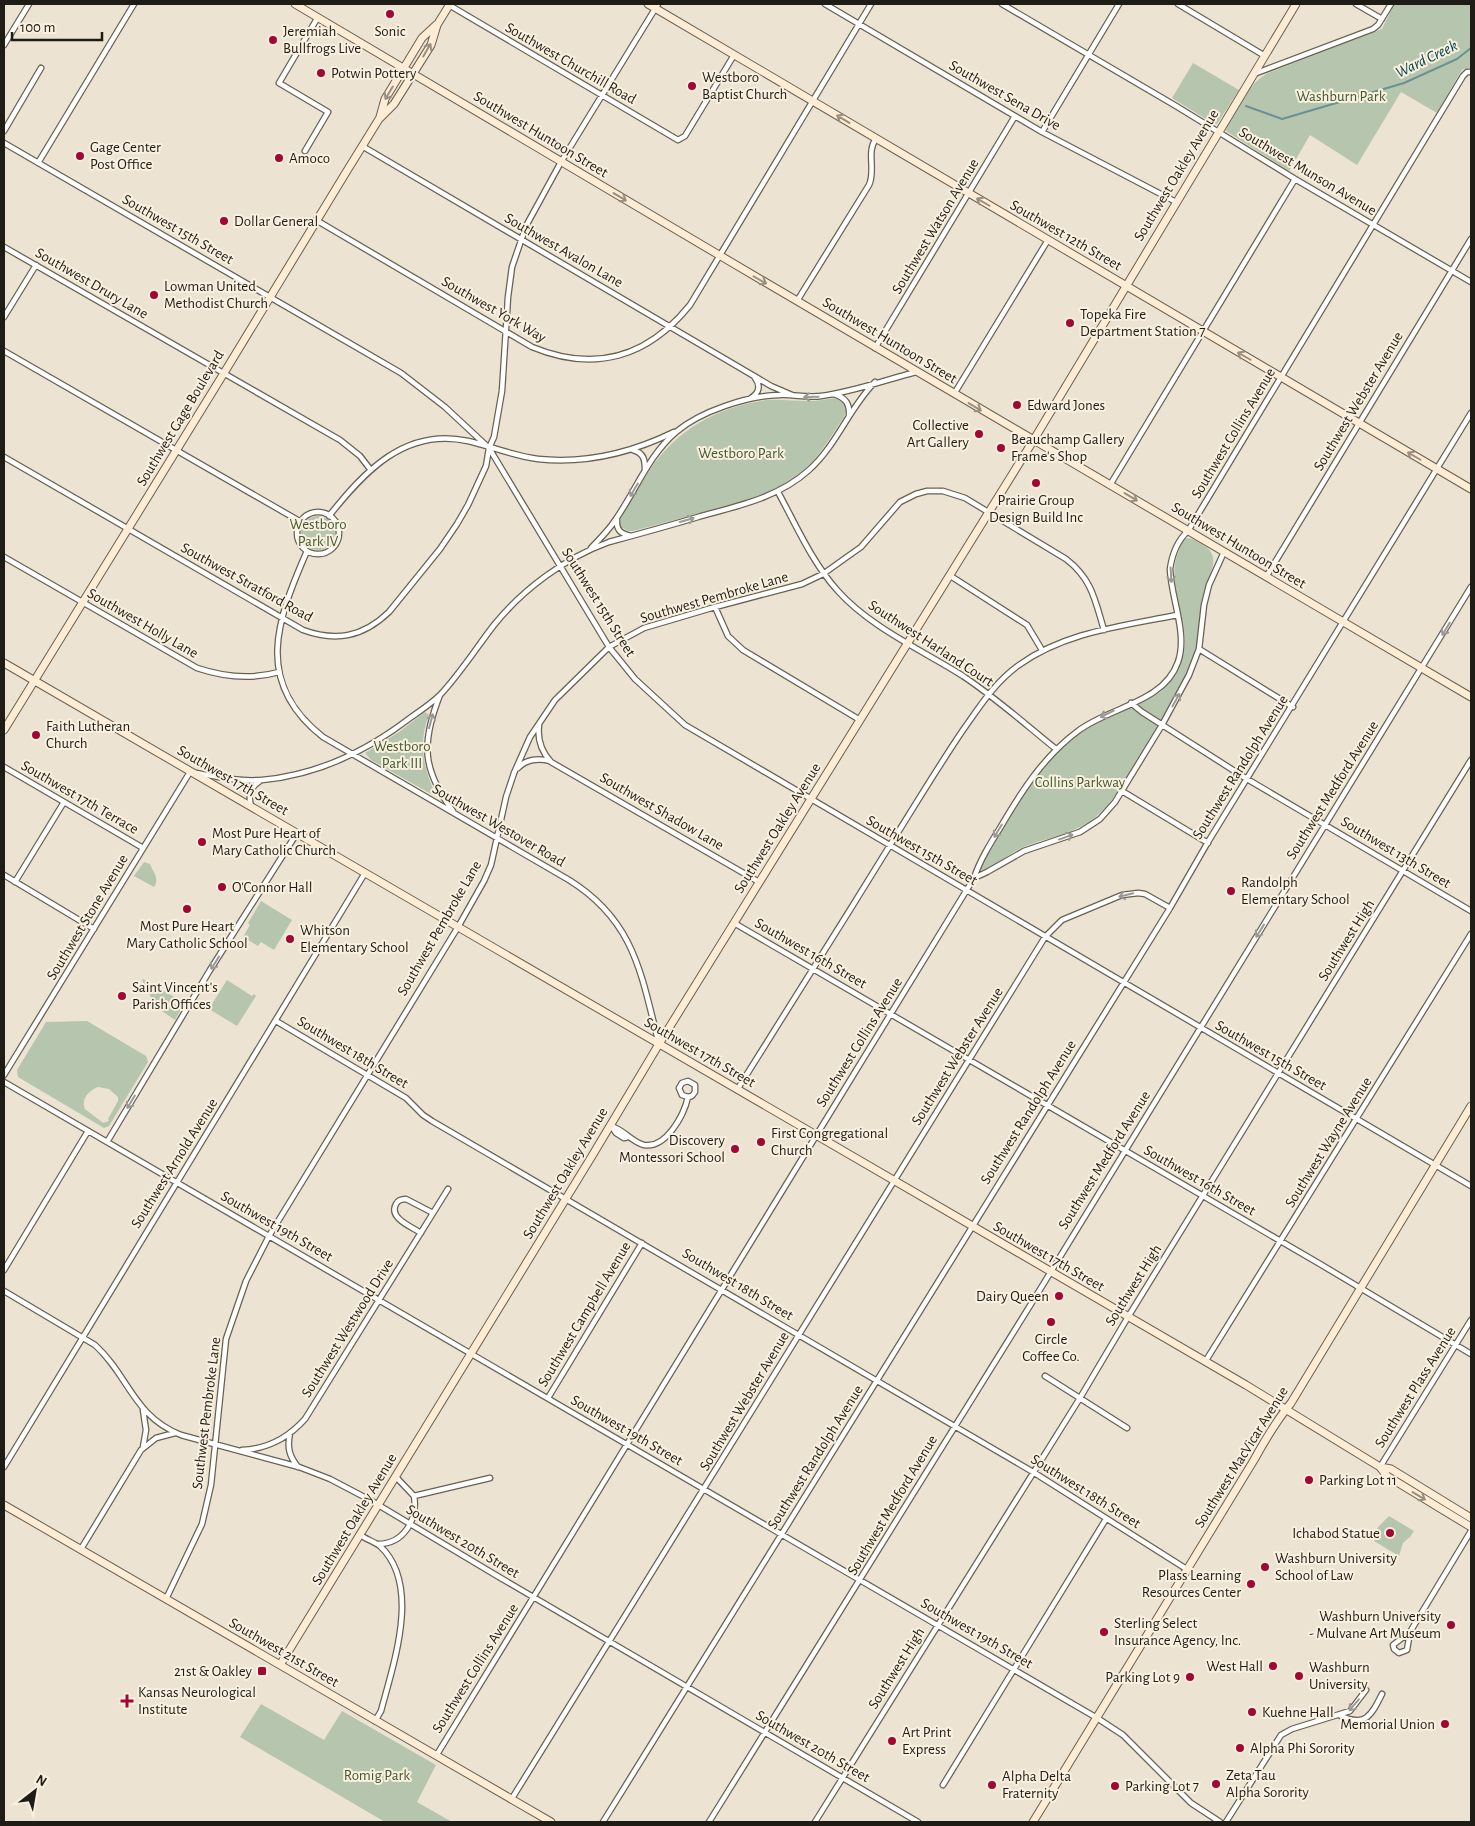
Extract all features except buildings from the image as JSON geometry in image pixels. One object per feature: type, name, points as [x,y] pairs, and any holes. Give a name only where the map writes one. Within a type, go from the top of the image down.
[{"type":"main road","name":"Southwest Huntoon Street","points":[[295,4],[875,348],[1471,697]]},
{"type":"main road","name":"Southwest Gage Boulevard","points":[[4,730],[362,146],[379,119],[394,104],[431,45],[437,25],[449,4]]},
{"type":"main road","name":"Southwest 12th Street","points":[[648,4],[656,6],[734,55],[1471,489]]},
{"type":"main road","name":"Southwest Oakley Avenue","points":[[280,1666],[611,1126],[659,1044],[1033,440],[1296,4]]},
{"type":"main road","name":"Southwest Gage Boulevard","points":[[379,119],[385,99],[422,38],[437,25]]},
{"type":"main road","name":"Southwest 17th Street","points":[[4,663],[1128,1317],[1380,1467],[1391,1469],[1471,1518]]},
{"type":"main road","name":"Southwest MacVicar Avenue","points":[[1033,1822],[1471,1106]]},
{"type":"main road","name":"Southwest 17th Street","points":[[1380,1467],[1387,1476],[1471,1527]]},
{"type":"main road","name":"Southwest 21st Street","points":[[4,1505],[551,1822]]},
{"type":"street","points":[[4,45],[29,4]]},
{"type":"street","points":[[38,163],[134,4]]},
{"type":"street","name":"Southwest Churchill Road","points":[[449,4],[675,139],[680,140],[685,136],[734,55]]},
{"type":"street","name":"Southwest Sena Drive","points":[[825,4],[1042,132],[1176,202]]},
{"type":"street","name":"Southwest York Way","points":[[316,220],[523,342],[546,353],[585,360],[626,353],[655,339],[671,327],[690,305],[871,4]]},
{"type":"street","name":"Southwest Munson Avenue","points":[[1002,4],[1471,282]]},
{"type":"street","points":[[1042,132],[1119,4]]},
{"type":"street","points":[[1178,4],[1265,56]]},
{"type":"street","points":[[1356,4],[1382,19]]},
{"type":"street","points":[[1254,75],[1373,29],[1378,25],[1391,4]]},
{"type":"street","name":"Southwest Stratford Road","points":[[4,457],[282,618],[316,634],[348,636],[379,621],[425,569],[457,524],[478,484],[486,466],[500,406],[508,297],[512,267],[520,239],[530,217],[561,162],[656,6]]},
{"type":"street","points":[[305,151],[328,112],[279,83],[318,17]]},
{"type":"street","points":[[4,131],[41,68]]},
{"type":"street","name":"Southwest Collins Avenue","points":[[436,1756],[974,878],[982,858],[1032,777],[1056,749],[1077,731],[1092,721],[1157,691],[1170,678],[1175,669],[1181,644],[1170,578],[1171,561],[1178,542],[1188,531],[1463,76],[1469,72]]},
{"type":"street","name":"Southwest Watson Avenue","points":[[875,348],[1015,116]]},
{"type":"street","points":[[797,301],[869,185],[872,177],[872,147],[876,139]]},
{"type":"street","name":"Southwest 15th Street","points":[[4,143],[401,373],[445,407],[489,448],[609,647],[634,679],[685,726],[1471,1186]]},
{"type":"street","name":"Southwest Avalon Lane","points":[[362,146],[753,375],[792,395]]},
{"type":"street","points":[[1110,485],[1295,179]]},
{"type":"street","name":"Southwest Webster Avenue","points":[[1266,577],[1471,239]]},
{"type":"street","points":[[954,394],[1048,240]]},
{"type":"street","name":"Southwest Drury Lane","points":[[4,247],[340,440],[370,468]]},
{"type":"street","points":[[4,317],[36,265]]},
{"type":"street","points":[[4,351],[301,522]]},
{"type":"street","points":[[329,516],[370,468],[393,452],[422,442],[438,439],[455,439],[537,459],[590,459],[631,450],[648,444],[677,431],[718,408],[750,399],[774,395],[811,397],[833,394],[916,372]]},
{"type":"street","points":[[750,399],[759,388],[759,382],[753,375]]},
{"type":"street","points":[[190,772],[232,779],[261,780],[305,772],[354,754],[394,730],[440,694],[509,608],[533,586],[561,566],[590,549],[745,504],[778,492],[809,470],[822,457],[863,396],[875,382]]},
{"type":"street","points":[[833,394],[840,396],[848,404],[849,417]]},
{"type":"street","name":"Southwest Randolph Avenue","points":[[603,1822],[1170,908],[1471,413]]},
{"type":"street","points":[[590,549],[617,519],[645,471],[662,447],[677,431]]},
{"type":"street","points":[[631,450],[641,454],[644,458],[645,471]]},
{"type":"street","name":"Southwest Pembroke Lane","points":[[166,1599],[202,1524],[211,1484],[226,1339],[246,1281],[269,1236],[458,927],[484,881],[491,865],[506,797],[514,773],[524,749],[555,700],[609,647],[644,628],[802,584],[823,574],[861,547],[900,502],[927,491],[943,491],[965,498],[1050,548],[1074,565],[1089,584],[1096,600],[1104,630]]},
{"type":"street","name":"Southwest Harland Court","points":[[778,492],[823,574],[861,613],[988,694],[1056,749]]},
{"type":"street","points":[[315,513],[329,516],[338,526],[339,532],[336,544],[329,551],[323,553],[317,554],[308,551],[303,547],[298,536],[301,522],[304,518],[315,513]]},
{"type":"street","points":[[617,519],[618,530],[632,536]]},
{"type":"street","name":"Southwest Westover Road","points":[[308,551],[291,588],[282,618],[277,646],[279,672],[288,699],[302,718],[323,737],[498,838],[579,886],[593,897],[613,918],[627,939],[637,961],[659,1044]]},
{"type":"street","points":[[974,878],[1024,851],[1070,836],[1092,825],[1115,802],[1162,725],[1189,675],[1199,649],[1206,598],[1224,552]]},
{"type":"street","name":"Southwest Holly Lane","points":[[4,557],[197,668],[238,677],[270,675],[279,672]]},
{"type":"street","points":[[949,575],[1027,625],[1042,650]]},
{"type":"street","name":"Southwest Medford Avenue","points":[[709,1822],[861,1580],[1471,587]]},
{"type":"street","points":[[715,607],[728,636],[743,650],[860,720]]},
{"type":"street","points":[[737,1090],[941,762],[988,694],[1008,673],[1042,650],[1085,634],[1177,615]]},
{"type":"street","points":[[1199,649],[1293,706]]},
{"type":"street","points":[[440,694],[429,724],[428,756],[437,788],[456,814]]},
{"type":"street","name":"Southwest 13th Street","points":[[1131,703],[1162,725],[1248,779],[1471,911]]},
{"type":"street","points":[[540,722],[538,733],[540,745],[551,762]]},
{"type":"street","name":"Southwest Shadow Lane","points":[[514,773],[526,762],[542,759],[551,762],[759,882]]},
{"type":"street","name":"Southwest High","points":[[815,1822],[1080,1398],[1202,1196],[1471,760]]},
{"type":"street","name":"Southwest 17th Terrace","points":[[4,767],[143,848]]},
{"type":"street","name":"Southwest Stone Avenue","points":[[4,1075],[190,772]]},
{"type":"street","points":[[251,807],[249,801],[250,792],[253,784],[261,780]]},
{"type":"street","points":[[1122,791],[1208,843]]},
{"type":"street","points":[[15,882],[64,802]]},
{"type":"street","points":[[107,1142],[210,970],[297,833]]},
{"type":"street","name":"Southwest Arnold Avenue","points":[[4,1467],[365,873]]},
{"type":"street","points":[[4,875],[94,929]]},
{"type":"street","name":"Southwest Webster Avenue","points":[[511,1800],[1045,937],[1062,920],[1122,895],[1145,894],[1170,908]]},
{"type":"street","name":"Southwest 16th Street","points":[[734,923],[1281,1241],[1471,1354]]},
{"type":"street","name":"Southwest Wayne Avenue","points":[[1205,1362],[1471,934]]},
{"type":"street","name":"Southwest 18th Street","points":[[276,1021],[406,1098],[432,1121],[1033,1472],[1188,1570]]},
{"type":"street","name":"Southwest 19th Street","points":[[4,1082],[1097,1718],[1123,1735],[1191,1803],[1220,1822]]},
{"type":"street","points":[[611,1126],[616,1133],[624,1138],[628,1137],[644,1145],[661,1142],[669,1134],[686,1106],[688,1097]]},
{"type":"street","points":[[4,1270],[88,1131]]},
{"type":"street","name":"Southwest Westwood Drive","points":[[236,1450],[261,1448],[271,1444],[290,1434],[309,1414],[448,1189]]},
{"type":"street","points":[[421,1233],[398,1218],[395,1212],[395,1205],[400,1200],[406,1198],[433,1213]]},
{"type":"street","name":"Southwest Campbell Avenue","points":[[548,1398],[642,1243]]},
{"type":"street","name":"Southwest 20th Street","points":[[4,1291],[94,1345],[106,1356],[142,1409],[157,1422],[175,1432],[299,1467],[330,1479],[378,1505],[918,1822]]},
{"type":"street","name":"Southwest Plass Avenue","points":[[1380,1467],[1471,1320]]},
{"type":"street","points":[[1045,1376],[1127,1428]]},
{"type":"street","points":[[80,1549],[141,1450],[146,1430],[142,1409]]},
{"type":"street","points":[[141,1450],[156,1438],[175,1432]]},
{"type":"street","points":[[290,1434],[288,1447],[290,1454],[299,1467]]},
{"type":"street","points":[[360,1535],[371,1542],[387,1544],[399,1538],[410,1525],[415,1510],[414,1496],[396,1477]]},
{"type":"street","points":[[414,1496],[490,1478]]},
{"type":"street","points":[[943,1785],[1106,1519]]},
{"type":"street","points":[[1410,1632],[1407,1650],[1399,1653],[1394,1649],[1393,1645],[1410,1632],[1471,1531]]},
{"type":"street","points":[[375,1721],[381,1711],[396,1655],[401,1610],[397,1572],[388,1556],[378,1544]]},
{"type":"street","points":[[1226,1822],[1281,1735],[1292,1729],[1339,1715],[1352,1709],[1366,1690]]},
{"type":"street","points":[[1339,1715],[1354,1721],[1365,1719],[1373,1712],[1382,1694]]},
{"type":"green space","name":"Washburn Park","points":[[1394,4],[1471,4],[1471,68],[1463,69],[1437,113],[1401,92],[1357,165],[1310,135],[1289,171],[1226,131],[1244,96],[1261,78],[1268,73],[1382,29]]},
{"type":"green space","points":[[1193,63],[1239,90],[1217,124],[1214,124],[1172,98]]},
{"type":"green space","name":"Westboro Park","points":[[835,398],[841,401],[844,406],[846,411],[844,417],[813,461],[801,472],[777,488],[750,499],[633,531],[628,531],[621,527],[621,517],[660,456],[672,443],[700,422],[715,414],[749,403],[767,400],[812,401]]},
{"type":"green space","name":"Westboro Park IV","points":[[318,516],[325,517],[330,521],[334,526],[334,540],[330,545],[325,549],[318,550],[311,549],[306,545],[302,540],[301,533],[302,526],[306,521],[311,517]]},
{"type":"green space","name":"Collins Parkway","points":[[1186,538],[1195,540],[1209,550],[1213,561],[1203,595],[1196,647],[1178,692],[1121,786],[1105,808],[1086,824],[1021,848],[996,864],[981,870],[980,866],[1019,801],[1054,756],[1094,724],[1148,700],[1171,682],[1183,656],[1185,640],[1174,572],[1175,561]]},
{"type":"green space","name":"Westboro Park III","points":[[425,712],[429,715],[424,735],[423,754],[427,774],[435,793],[433,795],[371,760],[365,753],[399,732]]},
{"type":"green space","points":[[144,862],[150,864],[155,876],[156,884],[154,887],[134,876]]},
{"type":"green space","points":[[261,901],[292,920],[274,950],[261,942],[258,946],[243,937],[250,925],[248,923]]},
{"type":"green space","points":[[143,979],[176,998],[173,1003],[181,1009],[175,1020],[156,1007]]},
{"type":"green space","points":[[227,980],[252,996],[254,994],[256,996],[237,1026],[209,1009]]},
{"type":"green space","points":[[87,1021],[146,1056],[148,1062],[109,1126],[104,1128],[18,1077],[17,1070],[46,1022]],"holes":[[[95,1088],[109,1089],[118,1097],[118,1101],[108,1119],[109,1121],[103,1123],[85,1109],[84,1102],[87,1095]]]},
{"type":"green space","points":[[1389,1516],[1414,1531],[1403,1543],[1399,1556],[1374,1541],[1378,1527]]},
{"type":"green space","name":"Romig Park","points":[[261,1704],[324,1740],[342,1711],[436,1765],[417,1802],[452,1822],[385,1822],[240,1737]]},
{"type":"waterway","name":"Ward Creek","points":[[1246,106],[1282,119],[1404,83],[1457,59],[1471,48]]},
{"type":"place","name":"Sonic","points":[[390,14]]},
{"type":"place","name":"Jeremiah Bullfrogs Live","points":[[273,40]]},
{"type":"place","name":"Potwin Pottery","points":[[321,73]]},
{"type":"place","name":"Westboro Baptist Church","points":[[692,86]]},
{"type":"place","name":"Gage Center Post Office","points":[[80,156]]},
{"type":"place","name":"Amoco","points":[[279,158]]},
{"type":"place","name":"Dollar General","points":[[224,221]]},
{"type":"place","name":"Lowman United Methodist Church","points":[[154,295]]},
{"type":"place","name":"Topeka Fire Department Station 7","points":[[1070,323]]},
{"type":"place","name":"Edward Jones","points":[[1017,405]]},
{"type":"place","name":"Collective Art Gallery","points":[[979,434]]},
{"type":"place","name":"Beauchamp Gallery Frame's Shop","points":[[1001,448]]},
{"type":"place","name":"Prairie Group Design Build Inc","points":[[1036,483]]},
{"type":"place","name":"Faith Lutheran Church","points":[[36,735]]},
{"type":"place","name":"Most Pure Heart of Mary Catholic Church","points":[[202,842]]},
{"type":"place","name":"O'Connor Hall","points":[[222,887]]},
{"type":"place","name":"Randolph Elementary School","points":[[1231,891]]},
{"type":"place","name":"Most Pure Heart Mary Catholic School","points":[[187,909]]},
{"type":"place","name":"Whitson Elementary School","points":[[290,939]]},
{"type":"place","name":"Saint Vincent's Parish Offices","points":[[122,996]]},
{"type":"place","name":"First Congregational Church","points":[[761,1142]]},
{"type":"place","name":"Discovery Montessori School","points":[[735,1149]]},
{"type":"place","name":"Dairy Queen","points":[[1059,1296]]},
{"type":"place","name":"Circle Coffee Co.","points":[[1051,1322]]},
{"type":"place","name":"Parking Lot 11","points":[[1309,1480]]},
{"type":"place","name":"Ichabod Statue","points":[[1390,1533]]},
{"type":"place","name":"Washburn University School of Law","points":[[1265,1567]]},
{"type":"place","name":"Plass Learning Resources Center","points":[[1251,1584]]},
{"type":"place","name":"Washburn University - Mulvane Art Museum","points":[[1451,1625]]},
{"type":"place","name":"Sterling Select Insurance Agency, Inc.","points":[[1104,1632]]},
{"type":"place","name":"West Hall","points":[[1273,1666]]},
{"type":"place","name":"21st & Oakley","points":[[262,1671]]},
{"type":"place","name":"Washburn University","points":[[1299,1676]]},
{"type":"place","name":"Parking Lot 9","points":[[1190,1677]]},
{"type":"place","name":"Kansas Neurological Institute","points":[[127,1701]]},
{"type":"place","name":"Kuehne Hall","points":[[1252,1712]]},
{"type":"place","name":"Memorial Union","points":[[1445,1724]]},
{"type":"place","name":"Art Print Express","points":[[892,1741]]},
{"type":"place","name":"Alpha Phi Sorority","points":[[1240,1748]]},
{"type":"place","name":"Zeta Tau Alpha Sorority","points":[[1216,1784]]},
{"type":"place","name":"Alpha Delta Fraternity","points":[[992,1785]]},
{"type":"place","name":"Parking Lot 7","points":[[1115,1786]]}]
